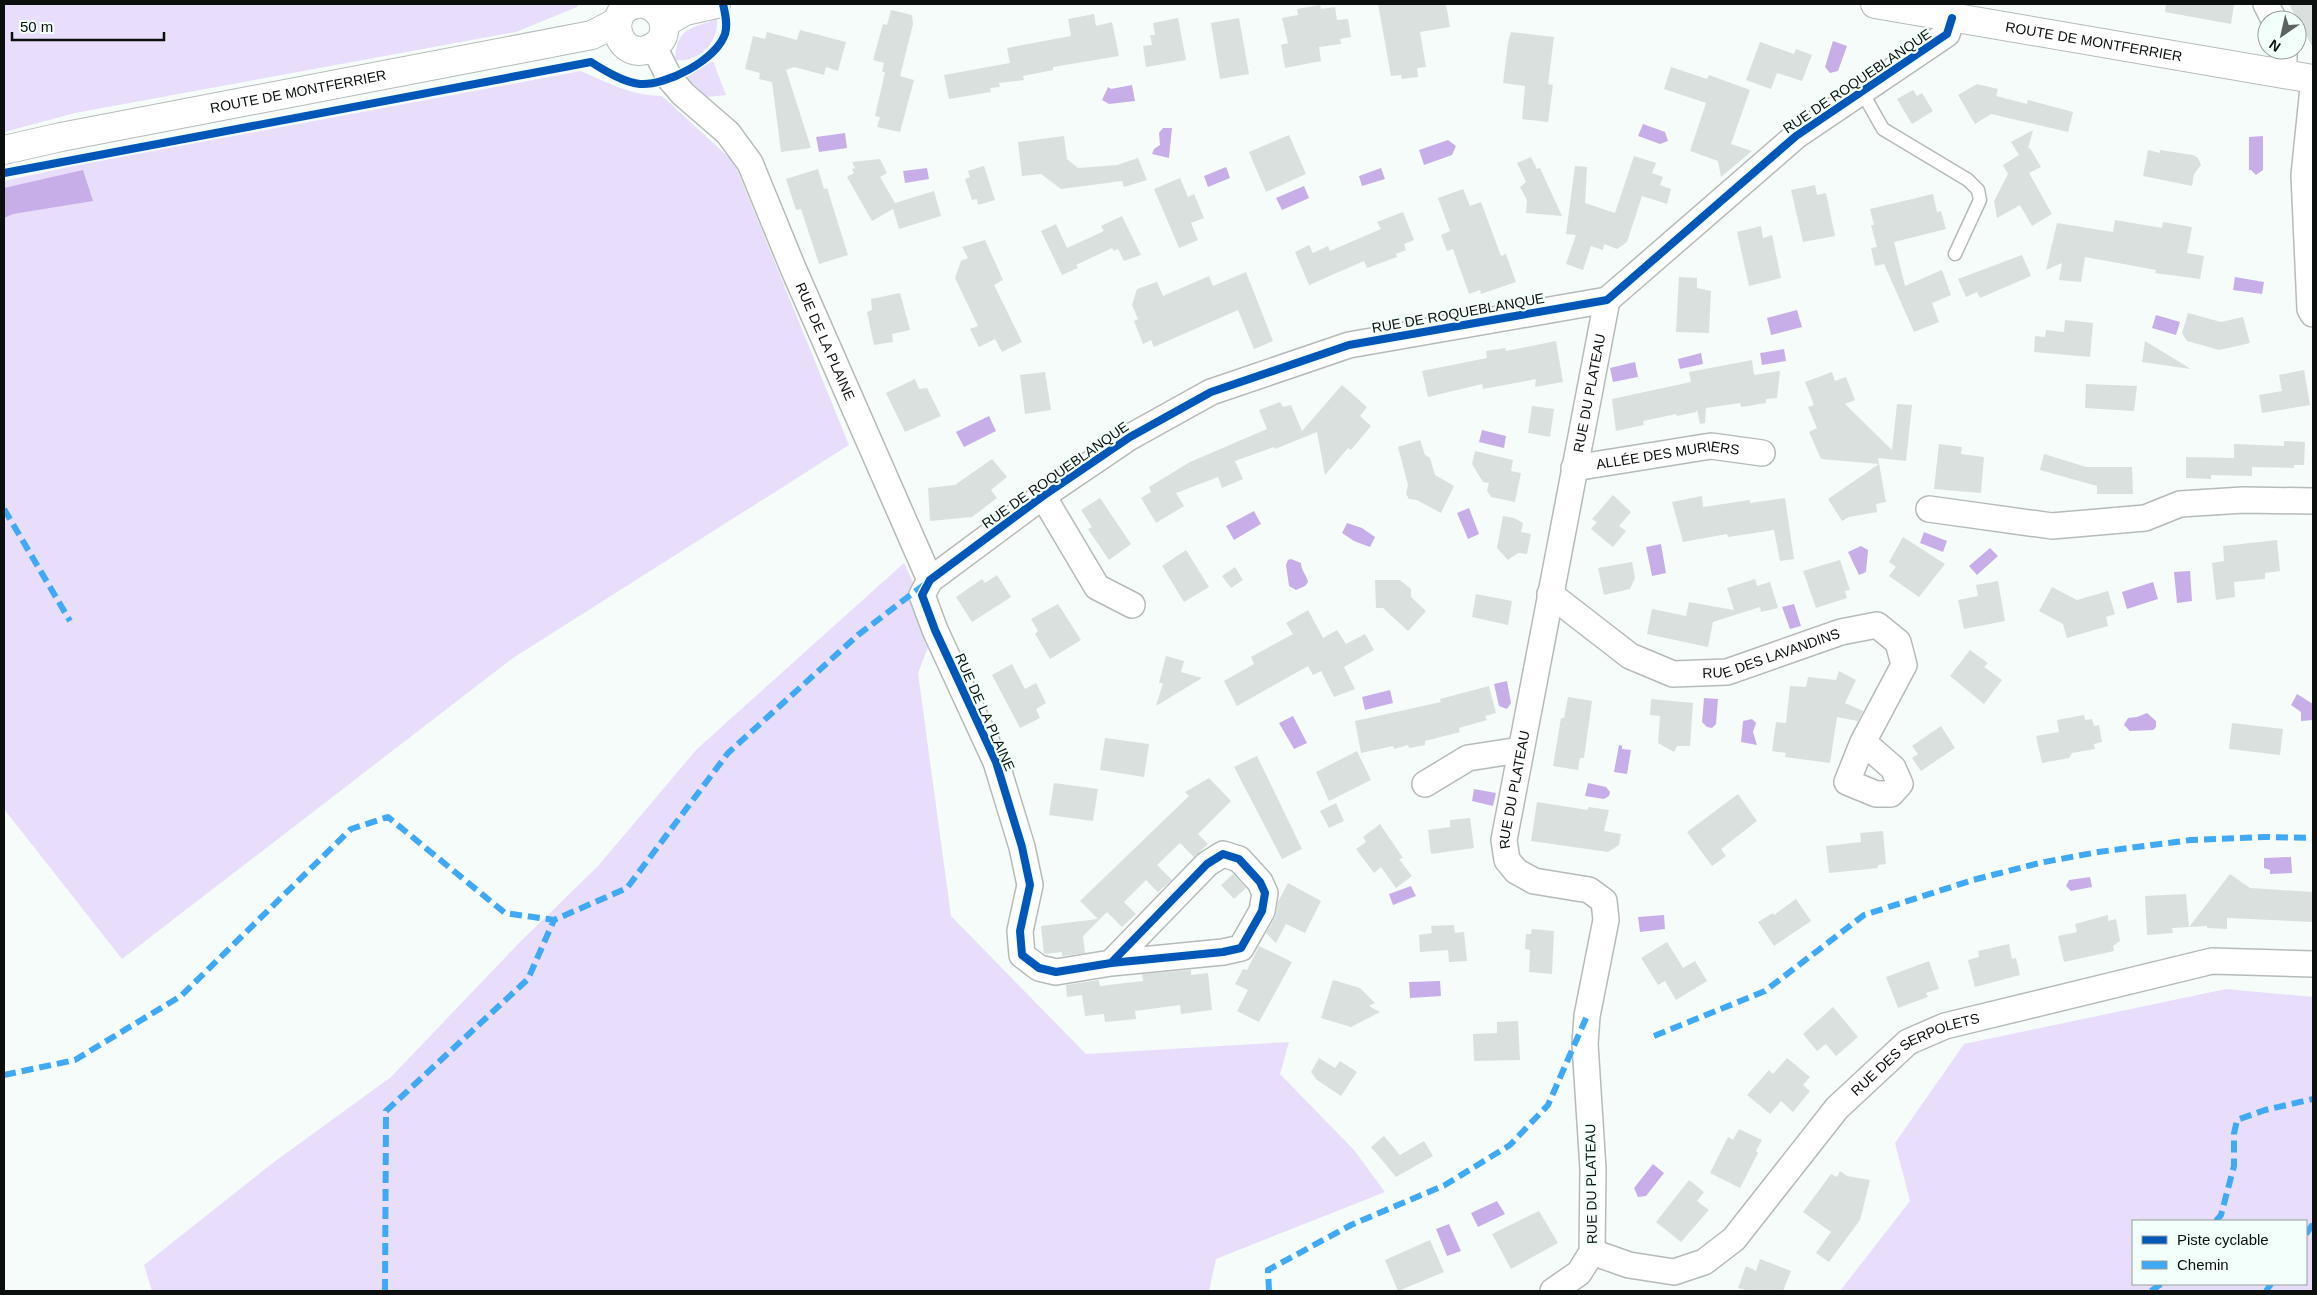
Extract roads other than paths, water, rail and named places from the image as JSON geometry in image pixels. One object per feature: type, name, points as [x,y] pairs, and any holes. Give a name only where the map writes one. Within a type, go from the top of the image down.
[{"type":"street","name":"ROUTE DE MONTFERRIER","points":[[4,150],[716,4]]},
{"type":"street","name":"ROUTE DE MONTFERRIER","points":[[1874,4],[1952,18],[2284,62],[2313,79]]},
{"type":"street","name":"RUE DE ROQUEBLANQUE","points":[[930,580],[1043,496],[1130,437],[1220,389],[1349,345],[1607,300],[1796,136],[1947,34],[1952,18]]},
{"type":"street","name":"RUE DE LA PLAINE","points":[[638,21],[665,72],[683,94],[728,133],[750,164],[930,580],[922,595],[935,630],[996,762],[1022,848],[1030,886],[1020,931],[1022,955],[1039,968],[1056,972],[1111,963]]},
{"type":"street","points":[[2313,88],[2304,175],[2310,309],[2313,314]]},
{"type":"street","name":"RUE DU PLATEAU","points":[[1553,1291],[1579,1273],[1592,1252],[1593,1170],[1585,1044],[1587,1016],[1606,920],[1604,901],[1589,890],[1534,881],[1516,871],[1507,860],[1504,840],[1607,300]]},
{"type":"street","name":"ALLÉE DES MURIERS","points":[[1574,468],[1711,446],[1762,453]]},
{"type":"street","points":[[1043,496],[1098,587],[1132,605]]},
{"type":"street","points":[[1929,509],[2052,526],[2145,518],[2180,504],[2244,500],[2313,501]]},
{"type":"street","name":"RUE DES LAVANDINS","points":[[1550,594],[1630,656],[1673,674],[1727,672],[1841,632],[1877,625],[1898,642],[1904,665],[1863,742]]},
{"type":"street","points":[[1425,784],[1468,758],[1520,750]]},
{"type":"street","points":[[1223,854],[1239,859],[1260,882],[1265,893],[1262,911],[1241,948],[1223,952],[1111,963],[1207,864],[1223,854]]},
{"type":"street","name":"RUE DES SERPOLETS","points":[[1592,1252],[1629,1265],[1674,1272],[1704,1262],[1734,1239],[1837,1108],[1908,1042],[1944,1026],[2212,961],[2313,964]]},
{"type":"lane","points":[[1862,92],[1883,128],[1968,180],[1978,190],[1980,200],[1955,254]]}]
